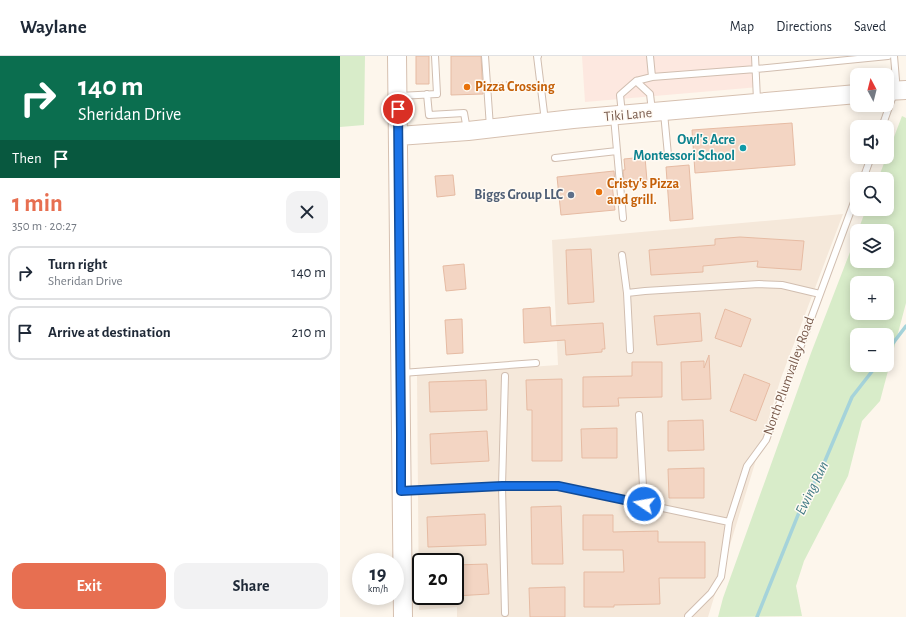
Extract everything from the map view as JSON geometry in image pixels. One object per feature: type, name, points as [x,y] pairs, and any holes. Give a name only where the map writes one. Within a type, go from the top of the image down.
[{"type":"street","points":[[397,56],[403,617]]},
{"type":"street","name":"Tiki Lane","points":[[398,136],[490,129],[545,122],[850,95]]},
{"type":"lane","points":[[398,96],[437,94],[435,56]]},
{"type":"lane","points":[[485,56],[490,129]]},
{"type":"lane","points":[[538,56],[545,122]]},
{"type":"lane","points":[[650,56],[652,77]]},
{"type":"lane","points":[[755,56],[757,103]]},
{"type":"lane","points":[[623,218],[617,151],[618,116],[620,95],[636,81],[652,77],[756,69],[888,56]]},
{"type":"lane","points":[[885,120],[896,90],[894,56]]},
{"type":"lane","points":[[636,81],[650,94],[658,112],[668,155]]},
{"type":"lane","points":[[427,94],[430,115],[464,113],[468,131]]},
{"type":"lane","points":[[555,158],[617,151]]},
{"type":"lane","name":"North Plumvalley Road","points":[[688,617],[710,593],[721,577],[729,522],[747,466],[766,440],[850,213]]},
{"type":"lane","points":[[622,255],[627,293],[630,350]]},
{"type":"lane","points":[[627,293],[759,284],[782,284],[820,294]]},
{"type":"lane","points":[[401,373],[536,363]]},
{"type":"lane","points":[[505,376],[502,486],[505,613]]},
{"type":"lane","points":[[639,415],[644,504]]},
{"type":"lane","points":[[401,491],[502,486],[558,486],[729,522]]},
{"type":"path","points":[[487,85],[507,82]]},
{"type":"shaded area","points":[[582,56],[757,56],[759,87],[585,102]]},
{"type":"shaded area","points":[[843,214],[781,378],[708,617],[457,617],[457,607],[419,610],[419,605],[464,605],[464,553],[419,553],[417,375],[558,365],[552,240]]},
{"type":"green space","points":[[340,56],[365,56],[364,125],[340,127]]},
{"type":"green space","points":[[902,116],[906,118],[906,303],[894,348],[894,328],[850,328],[850,372],[888,372],[880,401],[862,421],[848,476],[804,561],[796,586],[802,616],[718,617],[723,598],[811,353],[850,252],[850,268],[894,268],[894,224],[861,224],[863,216],[894,216],[894,172],[881,172],[884,164],[894,164],[894,137]]},
{"type":"building","points":[[416,56],[429,56],[429,84],[416,84]]},
{"type":"building","points":[[451,56],[481,56],[483,94],[451,95]]},
{"type":"building","name":"Owl's Acre Montessori School","points":[[792,123],[795,165],[695,173],[692,130]]},
{"type":"building","points":[[645,157],[647,181],[624,183],[624,159]]},
{"type":"building","points":[[689,165],[693,219],[670,221],[666,167]]},
{"type":"building","points":[[614,171],[615,184],[612,184],[615,210],[561,215],[557,177]]},
{"type":"building","points":[[453,175],[455,195],[437,197],[435,176]]},
{"type":"building","points":[[740,237],[804,241],[801,270],[757,267],[758,261],[703,266],[703,272],[651,275],[649,250],[715,245],[715,239]]},
{"type":"building","points":[[591,249],[594,302],[568,304],[566,250]]},
{"type":"building","points":[[464,264],[466,289],[446,291],[443,266]]},
{"type":"building","points":[[550,307],[551,326],[603,323],[605,349],[602,349],[602,352],[566,355],[565,340],[524,343],[523,309]]},
{"type":"building","points":[[725,309],[751,319],[741,347],[715,338]]},
{"type":"building","points":[[700,313],[702,341],[657,345],[654,316]]},
{"type":"building","points":[[462,319],[463,353],[447,354],[445,320]]},
{"type":"building","points":[[709,355],[711,399],[682,400],[681,362],[704,361],[704,368]]},
{"type":"building","points":[[632,362],[662,362],[662,397],[618,398],[619,406],[583,407],[583,377],[632,376]]},
{"type":"building","points":[[744,374],[770,384],[756,421],[730,411]]},
{"type":"building","points":[[562,379],[562,461],[532,461],[532,410],[527,410],[526,380]]},
{"type":"building","points":[[486,380],[487,410],[430,412],[429,382]]},
{"type":"building","points":[[703,420],[704,450],[668,451],[668,421]]},
{"type":"building","points":[[617,428],[617,458],[582,458],[581,429]]},
{"type":"building","points":[[487,431],[489,461],[431,464],[430,434]]},
{"type":"building","points":[[704,468],[704,498],[669,498],[668,469]]},
{"type":"building","points":[[561,506],[563,564],[532,564],[531,507]]},
{"type":"building","points":[[485,514],[486,545],[428,547],[427,517]]},
{"type":"building","points":[[583,515],[613,515],[613,532],[658,531],[658,542],[705,542],[705,578],[659,578],[660,604],[584,607],[584,572],[624,572],[623,550],[583,550]]},
{"type":"building","points":[[487,564],[489,594],[464,595],[464,565]]},
{"type":"building","points":[[565,587],[565,617],[530,617],[529,588]]},
{"type":"waterway","name":"Ewing Run","points":[[894,342],[906,326]]},
{"type":"waterway","name":"Ewing Run","points":[[757,617],[802,505],[822,468],[852,397],[872,372]]},
{"type":"place","name":"Pizza Crossing","points":[[467,87]]},
{"type":"place","name":"Owl's Acre Montessori School","points":[[743,148]]},
{"type":"place","name":"Cristy's Pizza and grill.","points":[[599,192]]},
{"type":"place","name":"Biggs Group LLC","points":[[571,195]]},
{"type":"route","points":[[398,109],[401,491],[502,486],[558,486],[644,504]]}]
